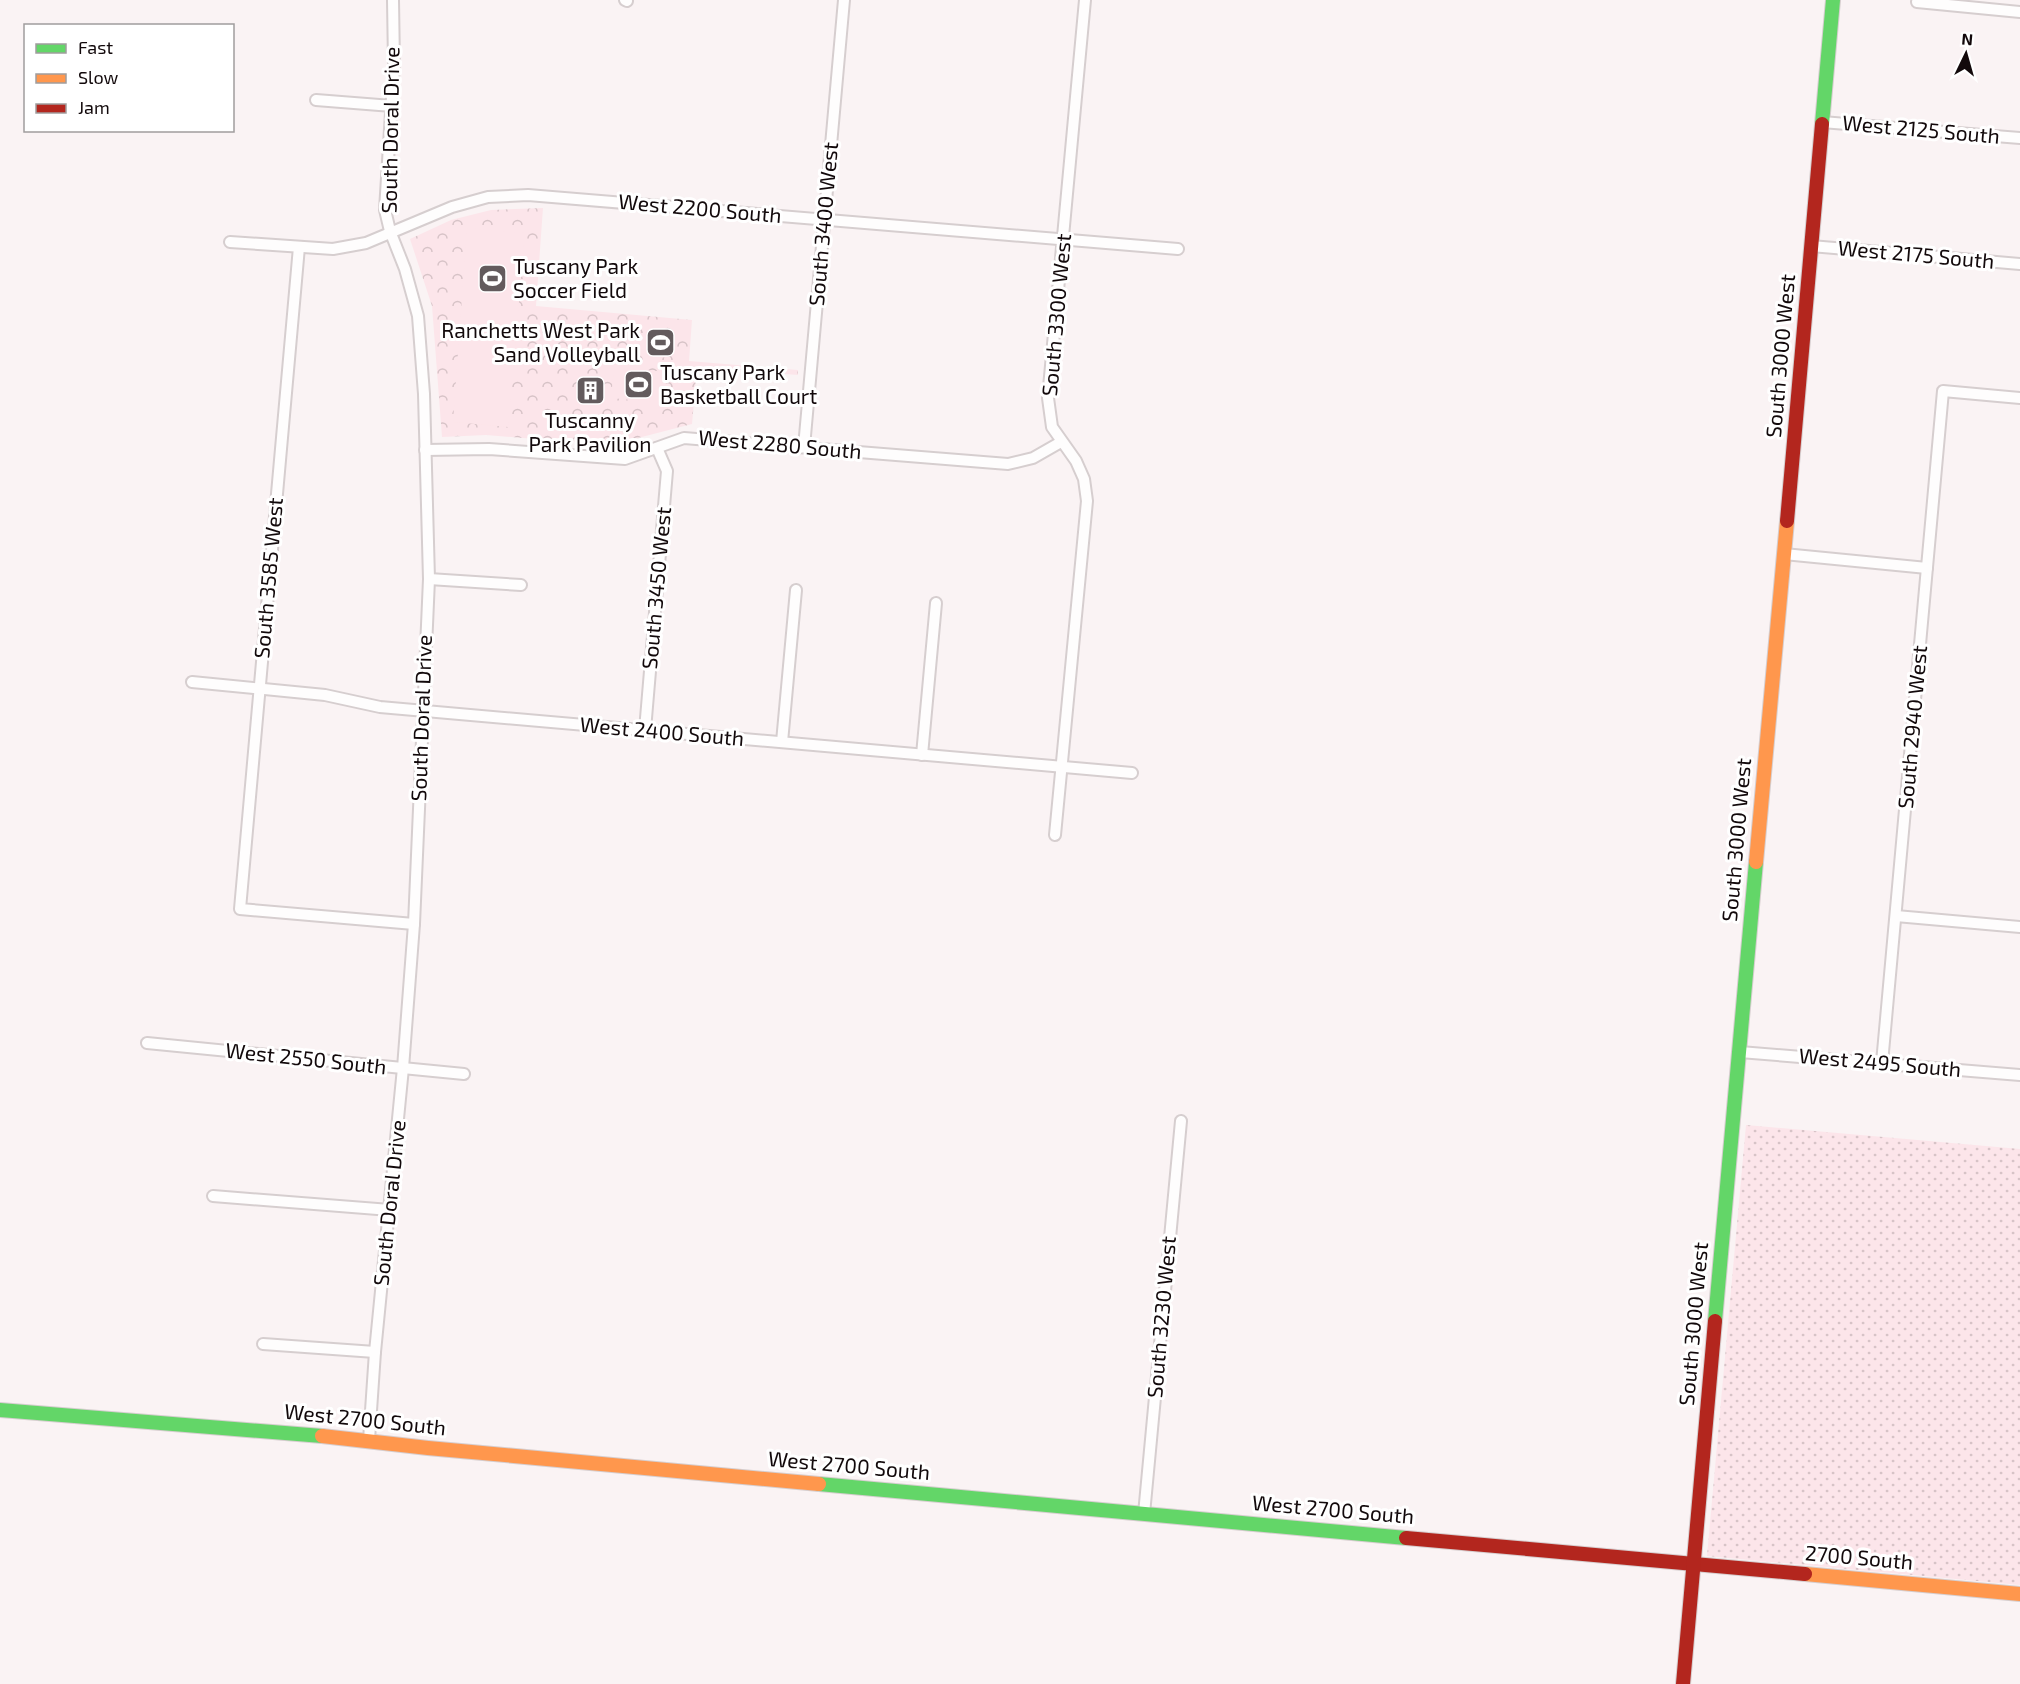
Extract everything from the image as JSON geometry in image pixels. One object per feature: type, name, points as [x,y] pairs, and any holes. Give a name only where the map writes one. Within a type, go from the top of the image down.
[{"type":"street","name":"South Doral Drive","points":[[369,1440],[414,924],[429,579],[424,394],[418,316],[385,210],[394,64],[393,0]]},
{"type":"street","name":"South 3400 West","points":[[804,447],[844,0]]},
{"type":"street","name":"South 3300 West","points":[[1055,835],[1087,501],[1084,479],[1076,461],[1052,428],[1048,398],[1084,0]]},
{"type":"street","name":"South 3000 West","points":[[1683,1684],[1833,0]]},
{"type":"street","points":[[1917,2],[2020,12]]},
{"type":"street","points":[[316,100],[392,106]]},
{"type":"street","name":"West 2125 South","points":[[1822,122],[2020,138]]},
{"type":"street","name":"West 2200 South","points":[[230,242],[333,249],[366,243],[390,231],[452,207],[488,197],[528,195],[1178,249]]},
{"type":"street","name":"West 2175 South","points":[[1811,246],[2020,264]]},
{"type":"street","name":"South 3585 West","points":[[299,247],[240,909],[414,924]]},
{"type":"street","name":"South 2940 West","points":[[1882,1063],[1943,391],[2020,398]]},
{"type":"street","name":"West 2280 South","points":[[425,450],[489,449],[624,459],[684,438],[1008,464],[1033,458],[1061,442]]},
{"type":"street","name":"South 3450 West","points":[[645,730],[667,471],[657,448]]},
{"type":"street","points":[[1784,554],[1927,568]]},
{"type":"street","points":[[429,579],[521,585]]},
{"type":"street","points":[[782,742],[796,590]]},
{"type":"street","points":[[922,755],[936,603]]},
{"type":"street","name":"West 2400 South","points":[[192,682],[325,695],[380,707],[1132,773]]},
{"type":"street","points":[[1896,916],[2020,927]]},
{"type":"street","name":"West 2550 South","points":[[147,1043],[464,1074]]},
{"type":"street","name":"West 2495 South","points":[[1740,1052],[2020,1075]]},
{"type":"street","name":"South 3230 West","points":[[1144,1514],[1181,1121]]},
{"type":"street","points":[[213,1196],[390,1210]]},
{"type":"street","points":[[263,1344],[375,1352]]},
{"type":"street","name":"West 2700 South","points":[[0,1410],[369,1440],[428,1448],[1694,1565]]},
{"type":"street","name":"2700 South","points":[[1694,1565],[2020,1594]]},
{"type":"green space","points":[[543,208],[536,306],[692,320],[689,361],[798,370],[798,375],[697,367],[692,424],[611,445],[486,435],[442,437],[432,306],[410,239],[451,220],[491,210]]},
{"type":"green space","points":[[467,228],[525,233],[508,427],[453,422]]},
{"type":"green space","name":"Ranchetts West Park Sand Volleyball","points":[[655,327],[670,329],[667,358],[653,356]]},
{"type":"green space","name":"Tuscany Park Basketball Court","points":[[614,367],[667,372],[664,403],[611,398]]},
{"type":"green space","points":[[1746,1125],[2020,1149],[2020,1585],[1707,1556]]},
{"type":"traffic: fast","points":[[1822,124],[1833,0]]},
{"type":"traffic: fast","points":[[1715,1321],[1756,862]]},
{"type":"traffic: fast","points":[[0,1410],[322,1436]]},
{"type":"traffic: fast","points":[[819,1484],[1406,1538]]},
{"type":"traffic: slow","points":[[1756,862],[1787,521]]},
{"type":"traffic: slow","points":[[322,1436],[819,1484]]},
{"type":"traffic: slow","points":[[1805,1574],[2020,1594]]},
{"type":"traffic: jam","points":[[1787,521],[1822,124]]},
{"type":"traffic: jam","points":[[1683,1684],[1715,1321]]},
{"type":"traffic: jam","points":[[1406,1538],[1805,1574]]},
{"type":"place","name":"Tuscany Park Soccer Field","points":[[492,279]]},
{"type":"place","name":"Ranchetts West Park Sand Volleyball","points":[[661,343]]},
{"type":"place","name":"Tuscany Park Basketball Court","points":[[639,385]]},
{"type":"place","name":"Tuscanny Park Pavilion","points":[[590,390]]}]
